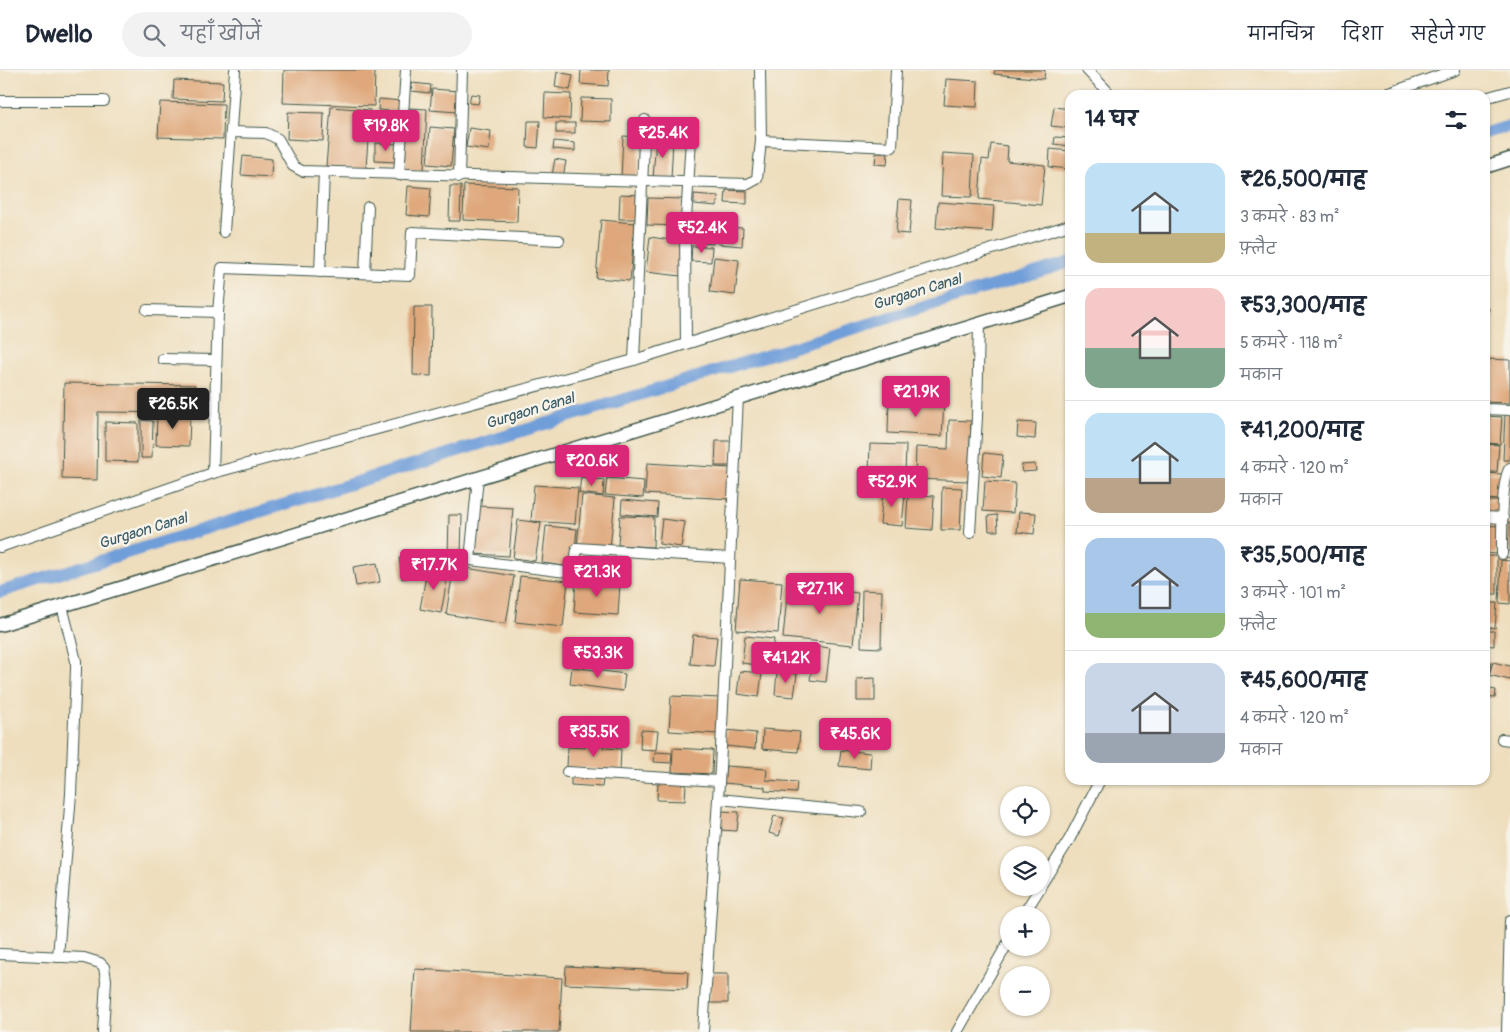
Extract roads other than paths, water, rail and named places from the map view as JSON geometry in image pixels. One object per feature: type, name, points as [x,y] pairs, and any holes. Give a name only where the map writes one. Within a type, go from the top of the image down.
[{"type":"street","points":[[224,232],[235,70]]},
{"type":"street","points":[[399,175],[406,70]]},
{"type":"street","points":[[459,176],[462,70]]},
{"type":"street","points":[[232,132],[266,133],[278,139],[292,166],[302,171],[748,184],[757,179],[762,141],[760,70]]},
{"type":"street","points":[[762,141],[892,147],[896,70]]},
{"type":"street","points":[[1087,70],[1106,90]]},
{"type":"street","points":[[1398,90],[1455,70]]},
{"type":"street","points":[[1490,97],[1510,91]]},
{"type":"street","points":[[0,102],[104,101]]},
{"type":"street","points":[[634,360],[645,120]]},
{"type":"street","points":[[686,343],[685,236],[691,139]]},
{"type":"street","points":[[1490,165],[1510,159]]},
{"type":"street","points":[[320,272],[324,172]]},
{"type":"street","points":[[365,273],[368,208]]},
{"type":"street","points":[[0,548],[213,473],[634,360],[1065,227]]},
{"type":"street","points":[[213,473],[218,312],[222,268],[410,275],[412,232],[559,240]]},
{"type":"street","points":[[0,625],[1065,298]]},
{"type":"street","points":[[147,310],[218,312]]},
{"type":"street","points":[[970,533],[977,417],[978,324]]},
{"type":"street","points":[[163,359],[216,360]]},
{"type":"street","points":[[703,1032],[719,781],[738,397]]},
{"type":"street","points":[[1490,409],[1510,410]]},
{"type":"street","points":[[1502,554],[1503,492],[1507,472],[1510,468]]},
{"type":"street","points":[[478,477],[470,560],[574,573],[577,548],[730,558]]},
{"type":"street","points":[[1490,517],[1503,518]]},
{"type":"street","points":[[58,957],[70,802],[76,669],[76,661],[62,606]]},
{"type":"street","points":[[567,772],[719,781]]},
{"type":"street","points":[[1050,871],[1097,785]]},
{"type":"street","points":[[718,799],[861,812]]},
{"type":"street","points":[[1507,1032],[1510,921]]},
{"type":"street","points":[[0,954],[94,960],[104,967],[106,980],[103,1032]]},
{"type":"street","points":[[956,1032],[1000,956]]},
{"type":"waterway","name":"Gurgaon Canal","points":[[1490,132],[1510,126]]},
{"type":"waterway","name":"Gurgaon Canal","points":[[0,592],[1065,264]]}]
